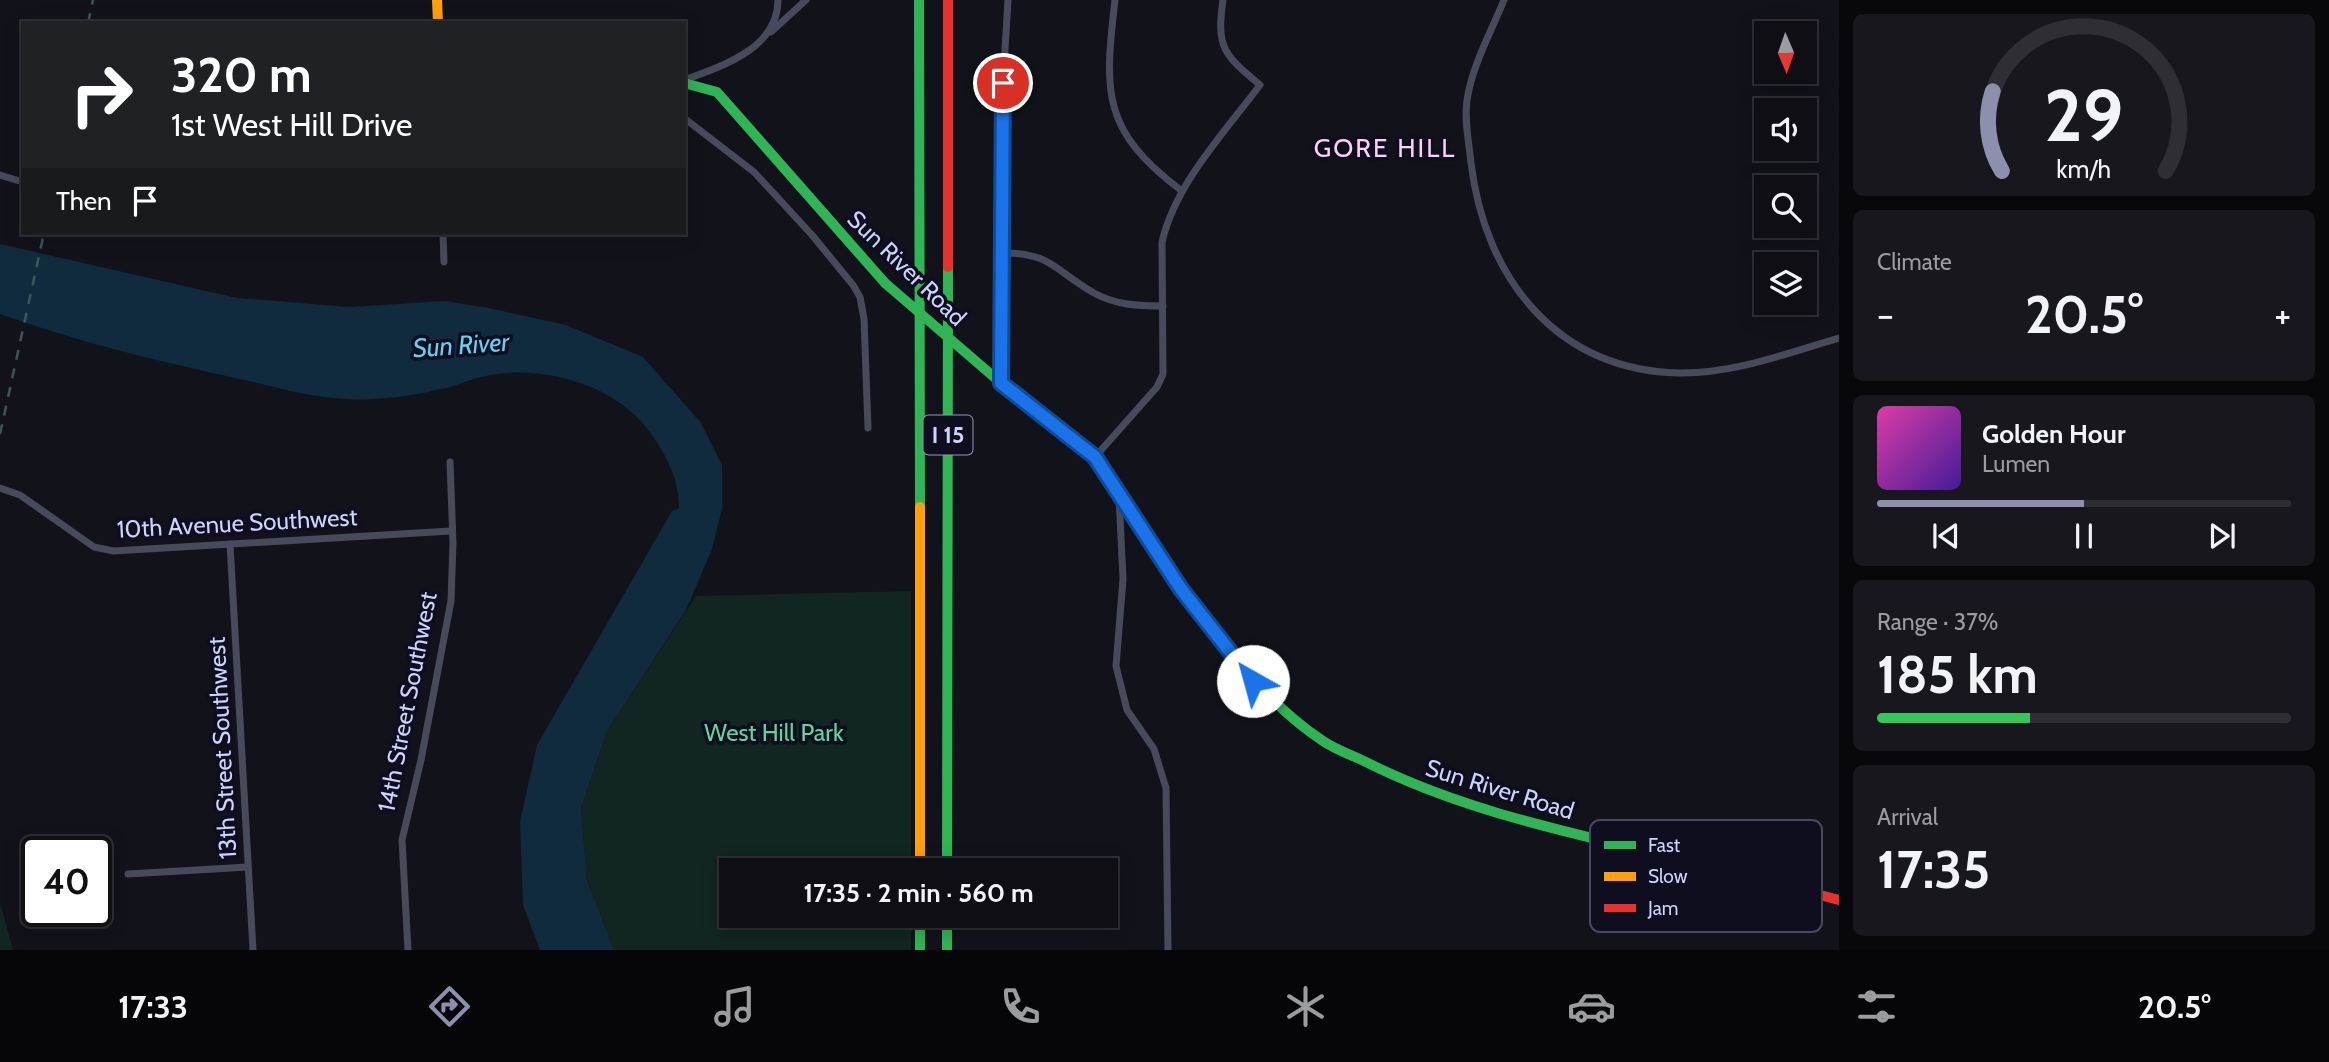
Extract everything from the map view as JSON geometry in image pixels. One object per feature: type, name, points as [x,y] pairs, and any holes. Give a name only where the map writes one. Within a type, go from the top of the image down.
[{"type":"main road","points":[[437,0],[438,21]]},
{"type":"main road","name":"I 15","points":[[919,0],[920,858]]},
{"type":"main road","name":"I 15","points":[[947,858],[948,0]]},
{"type":"main road","name":"Sun River Road","points":[[686,82],[717,92],[885,283],[1001,383],[1095,457],[1181,589],[1253,681],[1323,741],[1401,780],[1467,805],[1590,837]]},
{"type":"main road","name":"Sun River Road","points":[[1822,897],[1839,901]]},
{"type":"main road","points":[[920,928],[920,950]]},
{"type":"main road","points":[[947,928],[947,950]]},
{"type":"street","points":[[769,33],[775,21],[778,0]]},
{"type":"street","points":[[686,81],[755,47],[806,0]]},
{"type":"street","points":[[1001,383],[1003,83],[1008,0]]},
{"type":"street","points":[[1115,0],[1107,66],[1111,101],[1126,138],[1149,166],[1182,191]]},
{"type":"street","points":[[1095,457],[1163,374],[1162,243],[1166,225],[1182,191],[1260,85],[1228,59],[1220,42],[1223,0]]},
{"type":"street","points":[[1504,0],[1473,77],[1467,99],[1467,129],[1475,196],[1486,234],[1518,294],[1533,310],[1593,352],[1615,361],[1659,371],[1699,373],[1731,369],[1839,338]]},
{"type":"street","points":[[686,120],[754,172],[853,285],[860,297],[864,319],[868,428]]},
{"type":"street","points":[[0,175],[21,182]]},
{"type":"street","points":[[443,235],[444,262]]},
{"type":"street","points":[[1001,253],[1036,255],[1094,293],[1116,302],[1163,306]]},
{"type":"street","name":"14th Street Southwest","points":[[408,950],[403,900],[402,840],[421,760],[450,601],[450,461]]},
{"type":"street","name":"10th Avenue Southwest","points":[[0,488],[20,495],[94,547],[114,551],[451,531]]},
{"type":"street","points":[[1119,495],[1123,579],[1116,666],[1128,710],[1154,749],[1166,788],[1168,950]]},
{"type":"street","name":"13th Street Southwest","points":[[230,544],[253,950]]},
{"type":"street","points":[[128,874],[248,867]]},
{"type":"green space","name":"West Hill Park","points":[[911,591],[911,858],[719,858],[719,928],[911,928],[911,950],[614,950],[587,880],[581,808],[607,731],[696,596]]},
{"type":"green space","points":[[0,902],[13,950],[0,950]]},
{"type":"water","name":"Sun River","points":[[0,244],[237,298],[350,307],[445,301],[566,325],[643,357],[701,423],[722,465],[722,509],[712,549],[686,610],[607,731],[581,808],[587,880],[614,950],[540,950],[523,905],[520,822],[537,745],[672,511],[679,508],[677,487],[670,467],[649,431],[617,401],[575,381],[553,376],[507,373],[419,394],[340,399],[173,364],[85,341],[0,314]]},
{"type":"railway","points":[[88,21],[93,0]]},
{"type":"railway","points":[[0,434],[44,235]]},
{"type":"traffic: fast","points":[[919,0],[920,507]]},
{"type":"traffic: fast","points":[[686,84],[717,92],[885,283]]},
{"type":"traffic: fast","points":[[947,858],[948,267]]},
{"type":"traffic: fast","points":[[885,283],[1001,383]]},
{"type":"traffic: fast","points":[[1147,537],[1204,620],[1248,675],[1297,722],[1328,744],[1445,796],[1527,822],[1590,837]]},
{"type":"traffic: fast","points":[[920,928],[920,950]]},
{"type":"traffic: fast","points":[[947,928],[947,950]]},
{"type":"traffic: slow","points":[[437,0],[438,21]]},
{"type":"traffic: slow","points":[[920,507],[920,858]]},
{"type":"traffic: jam","points":[[948,0],[948,267]]},
{"type":"traffic: jam","points":[[1001,383],[1095,457],[1147,537]]},
{"type":"traffic: jam","points":[[1822,896],[1839,900]]},
{"type":"district","name":"GORE HILL","points":[[1385,148]]},
{"type":"route","points":[[1003,83],[1001,383],[1095,457],[1181,589],[1253,681]]}]
